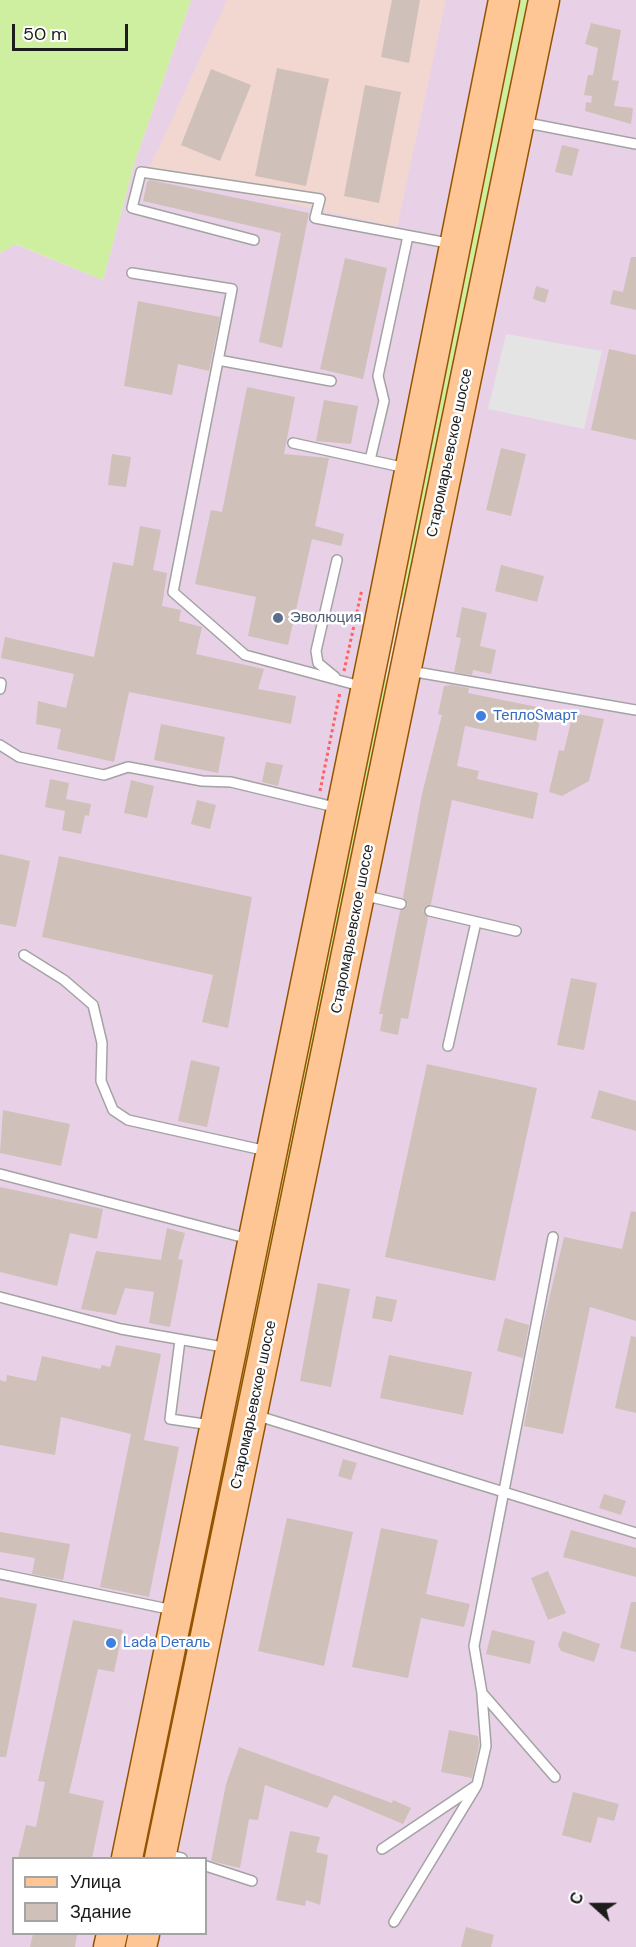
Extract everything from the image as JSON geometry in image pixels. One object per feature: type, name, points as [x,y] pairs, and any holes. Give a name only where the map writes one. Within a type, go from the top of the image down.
[{"type":"main road","points":[[127,1857],[342,808],[354,685],[377,636],[504,0]]},
{"type":"main road","name":"Старомарьевское шоссе","points":[[168,1856],[252,1414],[544,0]]},
{"type":"main road","points":[[377,636],[408,656]]},
{"type":"lane","points":[[519,122],[636,144]]},
{"type":"lane","points":[[254,240],[132,208],[141,172],[320,199],[315,218],[456,245]]},
{"type":"lane","points":[[370,460],[384,401],[378,376],[408,236]]},
{"type":"lane","points":[[132,273],[232,289],[173,592],[245,655],[354,685]]},
{"type":"lane","points":[[218,360],[331,381]]},
{"type":"lane","points":[[293,443],[411,470]]},
{"type":"lane","points":[[337,560],[316,651],[318,663],[354,685]]},
{"type":"lane","points":[[408,656],[636,710]]},
{"type":"lane","points":[[0,745],[19,757],[105,775],[128,767],[202,781],[231,782],[342,808]]},
{"type":"lane","points":[[360,895],[401,904]]},
{"type":"lane","points":[[430,911],[516,931]]},
{"type":"lane","points":[[448,1046],[476,922]]},
{"type":"lane","points":[[24,955],[64,980],[93,1005],[102,1043],[101,1081],[114,1110],[128,1120],[272,1152]]},
{"type":"lane","points":[[0,1174],[254,1240]]},
{"type":"lane","points":[[394,1922],[477,1785],[486,1746],[486,1720],[474,1646],[553,1237]]},
{"type":"lane","points":[[0,1297],[121,1329],[232,1348]]},
{"type":"lane","points":[[180,1340],[170,1419],[216,1426]]},
{"type":"lane","points":[[252,1414],[636,1533]]},
{"type":"lane","points":[[0,1574],[178,1611]]},
{"type":"lane","points":[[482,1693],[555,1777]]},
{"type":"lane","points":[[382,1849],[477,1785]]},
{"type":"lane","points":[[207,1866],[252,1881]]},
{"type":"shaded area","points":[[191,0],[500,0],[121,1857],[12,1857],[12,1935],[105,1935],[103,1947],[0,1947],[0,253],[15,244],[103,280],[135,161]]},
{"type":"shaded area","points":[[227,0],[446,0],[397,227],[147,173]]},
{"type":"shaded area","points":[[554,0],[636,0],[636,1947],[155,1947],[153,1935],[207,1935],[207,1857],[170,1857]]},
{"type":"shaded area","points":[[506,334],[602,351],[584,429],[488,409]]},
{"type":"green space","points":[[0,0],[191,0],[135,161],[103,280],[16,244],[0,253]]},
{"type":"green space","points":[[517,0],[530,0],[405,599],[398,597]]},
{"type":"green space","points":[[381,676],[390,680],[150,1857],[136,1857]]},
{"type":"building","points":[[392,0],[420,0],[409,63],[381,57]]},
{"type":"building","points":[[591,23],[621,30],[612,80],[619,81],[614,106],[633,108],[631,124],[585,111],[586,102],[591,103],[592,96],[584,95],[588,75],[593,75],[598,48],[585,44]]},
{"type":"building","points":[[277,68],[329,79],[306,186],[255,176]]},
{"type":"building","points":[[211,69],[251,85],[220,161],[181,145]]},
{"type":"building","points":[[365,85],[401,92],[379,203],[344,196]]},
{"type":"building","points":[[562,145],[579,149],[572,176],[555,172]]},
{"type":"building","points":[[150,180],[309,213],[282,348],[259,342],[281,233],[143,201],[147,182]]},
{"type":"building","points":[[631,257],[636,257],[636,310],[610,304],[613,290],[623,292]]},
{"type":"building","points":[[345,258],[387,268],[363,379],[320,369]]},
{"type":"building","points":[[536,286],[549,290],[545,303],[533,299]]},
{"type":"building","points":[[138,301],[220,317],[209,371],[178,364],[172,395],[124,386]]},
{"type":"building","points":[[609,349],[636,355],[636,440],[591,430]]},
{"type":"building","points":[[247,387],[295,397],[284,454],[329,458],[315,526],[344,534],[341,546],[312,539],[288,645],[248,636],[256,597],[195,584],[211,510],[222,512]]},
{"type":"building","points":[[324,400],[358,406],[351,444],[316,441]]},
{"type":"building","points":[[501,448],[526,454],[511,516],[486,510]]},
{"type":"building","points":[[112,454],[131,457],[126,487],[108,485]]},
{"type":"building","points":[[140,526],[161,530],[153,570],[167,573],[162,606],[181,610],[179,621],[202,627],[196,654],[264,669],[258,689],[296,696],[291,724],[129,692],[114,762],[57,749],[61,729],[36,724],[38,701],[66,708],[74,674],[1,658],[5,637],[94,657],[113,562],[133,566]]},
{"type":"building","points":[[501,565],[544,576],[537,602],[495,591]]},
{"type":"building","points":[[462,607],[487,613],[480,646],[496,650],[491,674],[473,670],[472,675],[454,672],[461,638],[456,637]]},
{"type":"building","points":[[444,686],[469,688],[468,693],[542,708],[536,741],[465,726],[457,766],[479,771],[477,779],[538,793],[533,819],[452,800],[431,904],[423,910],[428,918],[408,1019],[401,1018],[398,1035],[380,1031],[383,1014],[379,1014],[400,911],[408,905],[403,897],[422,794],[442,715],[438,714]]},
{"type":"building","points":[[573,713],[604,719],[589,781],[562,796],[549,792],[559,750],[564,751]]},
{"type":"building","points":[[161,724],[225,737],[218,773],[154,760]]},
{"type":"building","points":[[266,762],[283,765],[278,786],[262,782]]},
{"type":"building","points":[[50,779],[69,783],[66,799],[91,804],[89,816],[85,815],[81,834],[62,830],[65,811],[45,807]]},
{"type":"building","points":[[131,780],[154,786],[147,818],[124,813]]},
{"type":"building","points":[[197,800],[216,805],[210,829],[191,824]]},
{"type":"building","points":[[0,854],[30,861],[16,927],[0,924]]},
{"type":"building","points":[[59,856],[252,897],[228,1028],[202,1022],[213,975],[42,937]]},
{"type":"building","points":[[571,978],[597,983],[584,1050],[557,1045]]},
{"type":"building","points":[[191,1060],[220,1067],[207,1127],[178,1121]]},
{"type":"building","points":[[427,1064],[537,1088],[495,1281],[385,1257]]},
{"type":"building","points":[[599,1090],[636,1101],[636,1131],[591,1118]]},
{"type":"building","points":[[3,1110],[70,1124],[61,1166],[0,1153]]},
{"type":"building","points":[[0,1187],[103,1209],[97,1239],[70,1233],[57,1286],[0,1272]]},
{"type":"building","points":[[631,1211],[636,1212],[636,1321],[590,1307],[563,1434],[524,1426],[542,1328],[564,1237],[622,1249]]},
{"type":"building","points":[[167,1228],[185,1233],[178,1259],[183,1260],[170,1327],[149,1323],[154,1292],[125,1288],[116,1315],[81,1309],[96,1251],[161,1260]]},
{"type":"building","points":[[318,1283],[350,1289],[331,1387],[300,1381]]},
{"type":"building","points":[[376,1296],[397,1300],[392,1322],[372,1318]]},
{"type":"building","points":[[505,1318],[529,1325],[523,1358],[497,1351]]},
{"type":"building","points":[[631,1336],[636,1337],[636,1413],[615,1408]]},
{"type":"building","points":[[116,1345],[161,1354],[144,1440],[179,1447],[149,1597],[100,1587],[131,1434],[61,1417],[55,1455],[0,1445],[0,1380],[6,1382],[7,1375],[36,1381],[42,1356],[100,1369],[102,1365],[110,1367]]},
{"type":"building","points":[[389,1355],[472,1372],[463,1415],[380,1398]]},
{"type":"building","points":[[343,1459],[357,1463],[351,1480],[338,1476]]},
{"type":"building","points":[[604,1494],[626,1501],[621,1515],[599,1508]]},
{"type":"building","points":[[287,1518],[353,1532],[324,1666],[258,1651]]},
{"type":"building","points":[[381,1528],[438,1540],[426,1594],[470,1604],[464,1627],[421,1618],[408,1678],[352,1667]]},
{"type":"building","points":[[571,1530],[636,1548],[636,1577],[563,1557]]},
{"type":"building","points":[[0,1532],[70,1544],[63,1580],[32,1574],[35,1558],[0,1552]]},
{"type":"building","points":[[548,1571],[566,1613],[548,1620],[531,1578]]},
{"type":"building","points":[[0,1597],[37,1604],[6,1757],[0,1757]]},
{"type":"building","points":[[631,1602],[636,1602],[636,1652],[620,1648]]},
{"type":"building","points":[[73,1620],[123,1630],[114,1672],[98,1669],[69,1793],[104,1801],[92,1857],[18,1857],[26,1825],[36,1827],[45,1782],[38,1781]]},
{"type":"building","points":[[492,1630],[535,1641],[530,1664],[486,1654]]},
{"type":"building","points":[[563,1631],[600,1644],[594,1662],[561,1651],[558,1645]]},
{"type":"building","points":[[449,1730],[478,1736],[479,1745],[472,1778],[441,1772]]},
{"type":"building","points":[[239,1747],[411,1808],[403,1824],[334,1795],[327,1808],[265,1785],[258,1820],[249,1819],[240,1868],[211,1861],[226,1784]]},
{"type":"building","points":[[573,1792],[619,1804],[614,1821],[598,1817],[591,1843],[562,1835]]},
{"type":"building","points":[[290,1831],[320,1837],[316,1852],[328,1855],[320,1905],[306,1900],[305,1906],[276,1900]]},
{"type":"building","points":[[466,1927],[494,1935],[491,1947],[461,1947]]},
{"type":"building","points":[[33,1935],[77,1935],[75,1947],[30,1947]]},
{"type":"place","name":"Эволюция","points":[[278,618]]},
{"type":"place","name":"ТеплоSмарт","points":[[481,716]]},
{"type":"place","name":"Lada Dеталь","points":[[111,1643]]}]
